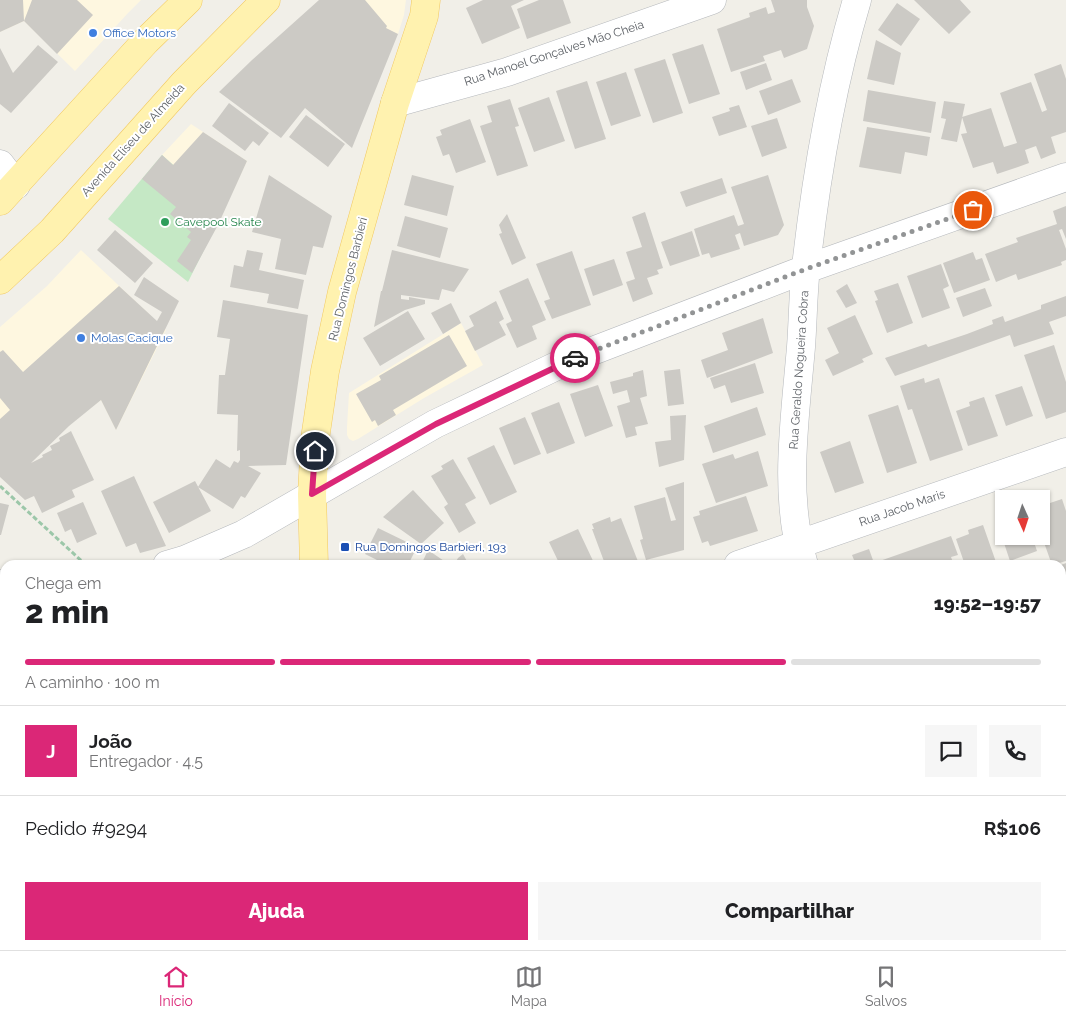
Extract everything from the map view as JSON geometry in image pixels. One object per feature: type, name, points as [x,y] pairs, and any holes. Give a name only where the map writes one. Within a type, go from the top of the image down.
[{"type":"main road","points":[[5,183],[188,0]]},
{"type":"main road","name":"Avenida Eliseu de Almeida","points":[[0,280],[52,231],[184,84],[266,0]]},
{"type":"main road","name":"Rua Domingos Barbieri","points":[[314,560],[312,494],[315,439],[325,370],[342,292],[395,103],[424,16],[426,0]]},
{"type":"street","name":"Rua Manoel Gonçalves Mão Cheia","points":[[395,103],[507,72],[712,0]]},
{"type":"street","name":"Rua Geraldo Nogueira Cobra","points":[[801,554],[792,489],[792,443],[806,269],[822,152],[846,37],[857,0]]},
{"type":"street","points":[[184,560],[244,534],[436,424],[569,360],[806,269],[1066,177]]},
{"type":"street","name":"Rua Jacob Maris","points":[[767,560],[801,554],[1066,452]]},
{"type":"path","points":[[0,486],[81,560]]},
{"type":"shaded area","points":[[0,0],[141,0],[75,71],[24,21],[0,32]]},
{"type":"shaded area","points":[[322,0],[406,0],[398,34]]},
{"type":"shaded area","points":[[191,124],[247,161],[224,210],[162,155]]},
{"type":"shaded area","name":"Molas Cacique","points":[[81,250],[166,330],[116,430],[101,400],[0,477],[0,327],[47,286]]},
{"type":"shaded area","points":[[461,323],[483,365],[424,398],[358,439],[353,441],[349,439],[347,427],[349,393]]},
{"type":"green space","name":"Cavepool Skate","points":[[162,155],[224,210],[188,282],[108,219]]},
{"type":"building","points":[[0,0],[23,0],[24,21],[0,32]]},
{"type":"building","points":[[32,0],[77,0],[93,15],[57,54],[24,21]]},
{"type":"building","points":[[319,0],[365,0],[387,26],[386,28],[398,34],[352,148],[305,108],[281,138],[219,92]]},
{"type":"building","points":[[483,0],[524,0],[511,6],[520,28],[482,44],[466,8]]},
{"type":"building","points":[[539,0],[563,0],[571,23],[527,39],[517,9]]},
{"type":"building","points":[[771,0],[807,0],[807,7],[814,26],[807,49],[784,58],[781,50],[763,56],[765,61],[731,72],[717,29],[750,17],[749,13],[766,7],[768,14],[775,12]]},
{"type":"building","points":[[914,0],[960,0],[971,12],[949,34]]},
{"type":"building","points":[[897,3],[920,19],[901,46],[878,30]]},
{"type":"building","points":[[876,40],[901,53],[894,85],[867,79]]},
{"type":"building","points":[[703,44],[720,94],[689,104],[672,54]]},
{"type":"building","points":[[38,45],[58,62],[11,113],[0,104],[0,48],[13,73]]},
{"type":"building","points":[[665,59],[683,113],[653,123],[634,69]]},
{"type":"building","points":[[766,63],[772,80],[746,90],[740,72]]},
{"type":"building","points":[[1061,64],[1066,79],[1066,132],[1051,137],[1056,153],[1041,159],[1036,146],[1025,150],[1029,163],[1018,167],[997,174],[993,162],[973,168],[961,134],[967,133],[962,117],[991,108],[1004,147],[1017,143],[1000,93],[1031,82],[1042,112],[1047,110],[1034,74]]},
{"type":"building","points":[[626,72],[641,116],[611,126],[596,82]]},
{"type":"building","points":[[792,79],[801,102],[768,115],[759,91]]},
{"type":"building","points":[[587,81],[606,139],[575,149],[556,91]]},
{"type":"building","points":[[868,90],[936,102],[931,133],[863,121]]},
{"type":"building","points":[[549,97],[565,141],[534,152],[518,108]]},
{"type":"building","points":[[510,99],[519,126],[515,127],[528,166],[497,176],[480,126],[492,122],[487,106]]},
{"type":"building","points":[[944,101],[965,104],[957,142],[941,139],[946,119],[941,118]]},
{"type":"building","points":[[229,103],[269,133],[259,146],[253,141],[245,151],[212,126]]},
{"type":"building","points":[[739,105],[747,127],[719,136],[712,117],[730,111],[729,108]]},
{"type":"building","points":[[306,115],[345,144],[328,167],[289,137]]},
{"type":"building","points":[[777,118],[787,148],[762,157],[751,126]]},
{"type":"building","points":[[470,119],[486,162],[456,173],[449,154],[443,156],[436,137],[442,135],[440,130]]},
{"type":"building","points":[[867,127],[930,137],[927,156],[905,152],[901,174],[859,167]]},
{"type":"building","points":[[203,132],[247,161],[218,225],[192,273],[177,261],[191,240],[187,237],[191,232],[170,214],[176,207],[142,179],[162,155],[173,165]]},
{"type":"building","points":[[269,175],[332,216],[323,248],[313,246],[306,275],[275,269],[281,239],[252,232]]},
{"type":"building","points":[[412,175],[454,186],[447,216],[404,205]]},
{"type":"building","points":[[768,175],[784,225],[778,235],[744,246],[740,233],[735,235],[740,249],[711,258],[709,253],[702,255],[694,229],[734,215],[738,226],[744,224],[731,187]]},
{"type":"building","points":[[722,178],[727,193],[686,207],[680,192]]},
{"type":"building","points":[[1066,206],[1066,239],[1062,229],[1059,230],[1066,249],[1066,260],[1061,262],[1062,265],[1018,280],[1016,274],[996,282],[985,254],[1018,242],[1016,238],[1057,224],[1053,211]]},
{"type":"building","points":[[645,212],[663,268],[657,270],[659,274],[647,278],[653,294],[633,302],[626,282],[635,279],[626,252],[642,247],[632,217]]},
{"type":"building","points":[[507,214],[526,258],[512,265],[499,234],[502,233],[499,225]]},
{"type":"building","points":[[405,216],[448,228],[440,258],[397,246]]},
{"type":"building","points":[[115,230],[153,263],[135,283],[97,250]]},
{"type":"building","points":[[692,231],[700,256],[670,266],[661,242]]},
{"type":"building","points":[[247,250],[263,253],[259,270],[304,280],[298,309],[267,303],[269,294],[230,287],[234,265],[243,267]]},
{"type":"building","points":[[392,250],[469,269],[454,292],[442,289],[439,300],[401,295],[401,299],[409,300],[409,297],[425,300],[425,304],[405,310],[374,327]]},
{"type":"building","points":[[572,251],[591,305],[552,319],[544,301],[550,299],[536,264]]},
{"type":"building","points":[[973,252],[976,260],[982,258],[990,280],[954,293],[943,263]]},
{"type":"building","points":[[614,259],[623,285],[593,296],[584,269]]},
{"type":"building","points":[[941,264],[949,286],[943,289],[950,308],[922,318],[907,276]]},
{"type":"building","points":[[144,277],[179,301],[116,430],[101,400],[69,426],[31,463],[52,450],[50,446],[60,441],[59,438],[71,431],[94,480],[72,490],[75,497],[42,513],[34,496],[25,500],[0,477],[0,419],[10,410],[0,398],[0,352],[3,350],[23,372],[119,286],[157,321],[162,312],[134,295]]},
{"type":"building","points":[[528,278],[546,320],[532,326],[537,339],[517,348],[506,324],[512,321],[499,291]]},
{"type":"building","points":[[898,283],[913,323],[887,333],[875,301],[878,300],[874,291]]},
{"type":"building","points":[[847,284],[857,303],[846,308],[836,291]]},
{"type":"building","points":[[985,288],[992,306],[963,317],[956,298]]},
{"type":"building","points":[[1066,296],[1066,316],[1049,322],[1054,334],[1014,347],[1010,335],[895,376],[885,358],[926,344],[928,347],[967,334],[993,324],[992,320],[1003,316],[1005,322],[1041,309],[1041,305]]},
{"type":"building","points":[[223,300],[308,315],[286,465],[248,466],[261,473],[245,498],[241,496],[233,509],[198,487],[216,459],[230,468],[234,461],[238,463],[240,460],[240,450],[237,451],[238,415],[217,414],[219,375],[225,375],[230,339],[217,337]]},
{"type":"building","points":[[496,301],[504,319],[499,322],[506,335],[475,351],[465,331],[474,326],[469,316]]},
{"type":"building","points":[[451,303],[461,323],[443,334],[431,313]]},
{"type":"building","points":[[408,311],[425,339],[380,366],[363,338]]},
{"type":"building","points":[[855,315],[873,354],[862,359],[864,362],[833,376],[825,360],[839,353],[827,328]]},
{"type":"building","points":[[763,318],[773,353],[707,378],[701,360],[728,350],[722,333]]},
{"type":"building","points":[[449,335],[467,366],[393,410],[396,415],[378,426],[375,420],[372,422],[356,394],[381,380],[379,376]]},
{"type":"building","points":[[1054,345],[1066,382],[1066,412],[1046,419],[1024,355]]},
{"type":"building","points":[[755,363],[764,393],[731,403],[725,385],[714,389],[710,378]]},
{"type":"building","points":[[680,369],[684,404],[668,406],[664,371]]},
{"type":"building","points":[[643,370],[647,396],[640,398],[648,424],[635,427],[637,435],[626,438],[617,406],[630,402],[627,390],[613,394],[610,382],[633,376],[633,373]]},
{"type":"building","points":[[924,378],[925,383],[939,378],[963,450],[930,461],[912,409],[908,410],[900,386]]},
{"type":"building","points":[[598,385],[613,426],[585,437],[570,394]]},
{"type":"building","points":[[1022,386],[1033,416],[1006,426],[995,395]]},
{"type":"building","points":[[984,397],[998,436],[968,446],[956,411],[970,406],[969,402]]},
{"type":"building","points":[[559,402],[575,443],[547,454],[531,413]]},
{"type":"building","points":[[898,405],[917,463],[887,473],[868,415]]},
{"type":"building","points":[[757,407],[766,435],[713,453],[704,426]]},
{"type":"building","points":[[686,415],[684,460],[659,467],[655,442],[671,440],[670,416]]},
{"type":"building","points":[[525,417],[541,454],[514,465],[499,428]]},
{"type":"building","points":[[850,441],[864,483],[835,493],[820,452]]},
{"type":"building","points":[[494,445],[517,492],[490,505],[467,458]]},
{"type":"building","points":[[758,451],[768,486],[716,503],[702,464],[733,454],[735,459]]},
{"type":"building","points":[[453,459],[476,498],[465,504],[476,523],[459,533],[444,507],[448,504],[431,476],[443,469],[441,466]]},
{"type":"building","points":[[134,476],[166,546],[140,553],[136,543],[126,547],[101,491]]},
{"type":"building","points":[[195,481],[211,511],[169,533],[153,502]]},
{"type":"building","points":[[684,482],[684,550],[646,560],[640,540],[643,539],[634,506],[665,497],[671,521],[676,520],[665,488]]},
{"type":"building","points":[[413,490],[444,523],[421,544],[383,517]]},
{"type":"building","points":[[746,496],[758,531],[710,546],[708,541],[702,543],[693,517],[700,515],[699,511]]},
{"type":"building","points":[[1062,499],[1066,511],[1066,560],[1050,560],[1045,545],[1050,545],[1050,503]]},
{"type":"building","points":[[83,502],[97,534],[77,543],[71,529],[65,532],[57,513]]},
{"type":"building","points":[[0,503],[9,505],[1,535],[0,535]]},
{"type":"building","points":[[610,517],[611,522],[621,518],[637,560],[604,560],[592,529],[594,529],[592,524]]},
{"type":"building","points":[[983,525],[995,560],[963,560],[956,539],[969,534],[968,530]]},
{"type":"building","points":[[378,528],[417,547],[410,560],[377,560],[365,554]]},
{"type":"building","points":[[578,529],[593,560],[558,560],[549,542]]},
{"type":"building","points":[[951,536],[958,555],[951,557],[952,560],[883,560]]},
{"type":"building","points":[[1005,545],[1035,545],[1037,551],[1010,560]]},
{"type":"building","points":[[869,549],[873,560],[854,560],[852,555]]},
{"type":"building","points":[[428,550],[443,560],[423,560]]},
{"type":"building","points":[[463,554],[466,560],[457,560]]},
{"type":"way so far","points":[[575,358],[806,269],[973,210]]},
{"type":"place","name":"Office Motors","points":[[93,33]]},
{"type":"place","name":"Cavepool Skate","points":[[165,222]]},
{"type":"place","name":"Molas Cacique","points":[[81,338]]},
{"type":"place","name":"Rua Domingos Barbieri, 193","points":[[345,547]]},
{"type":"route","points":[[315,451],[312,494],[436,424],[575,358]]}]
